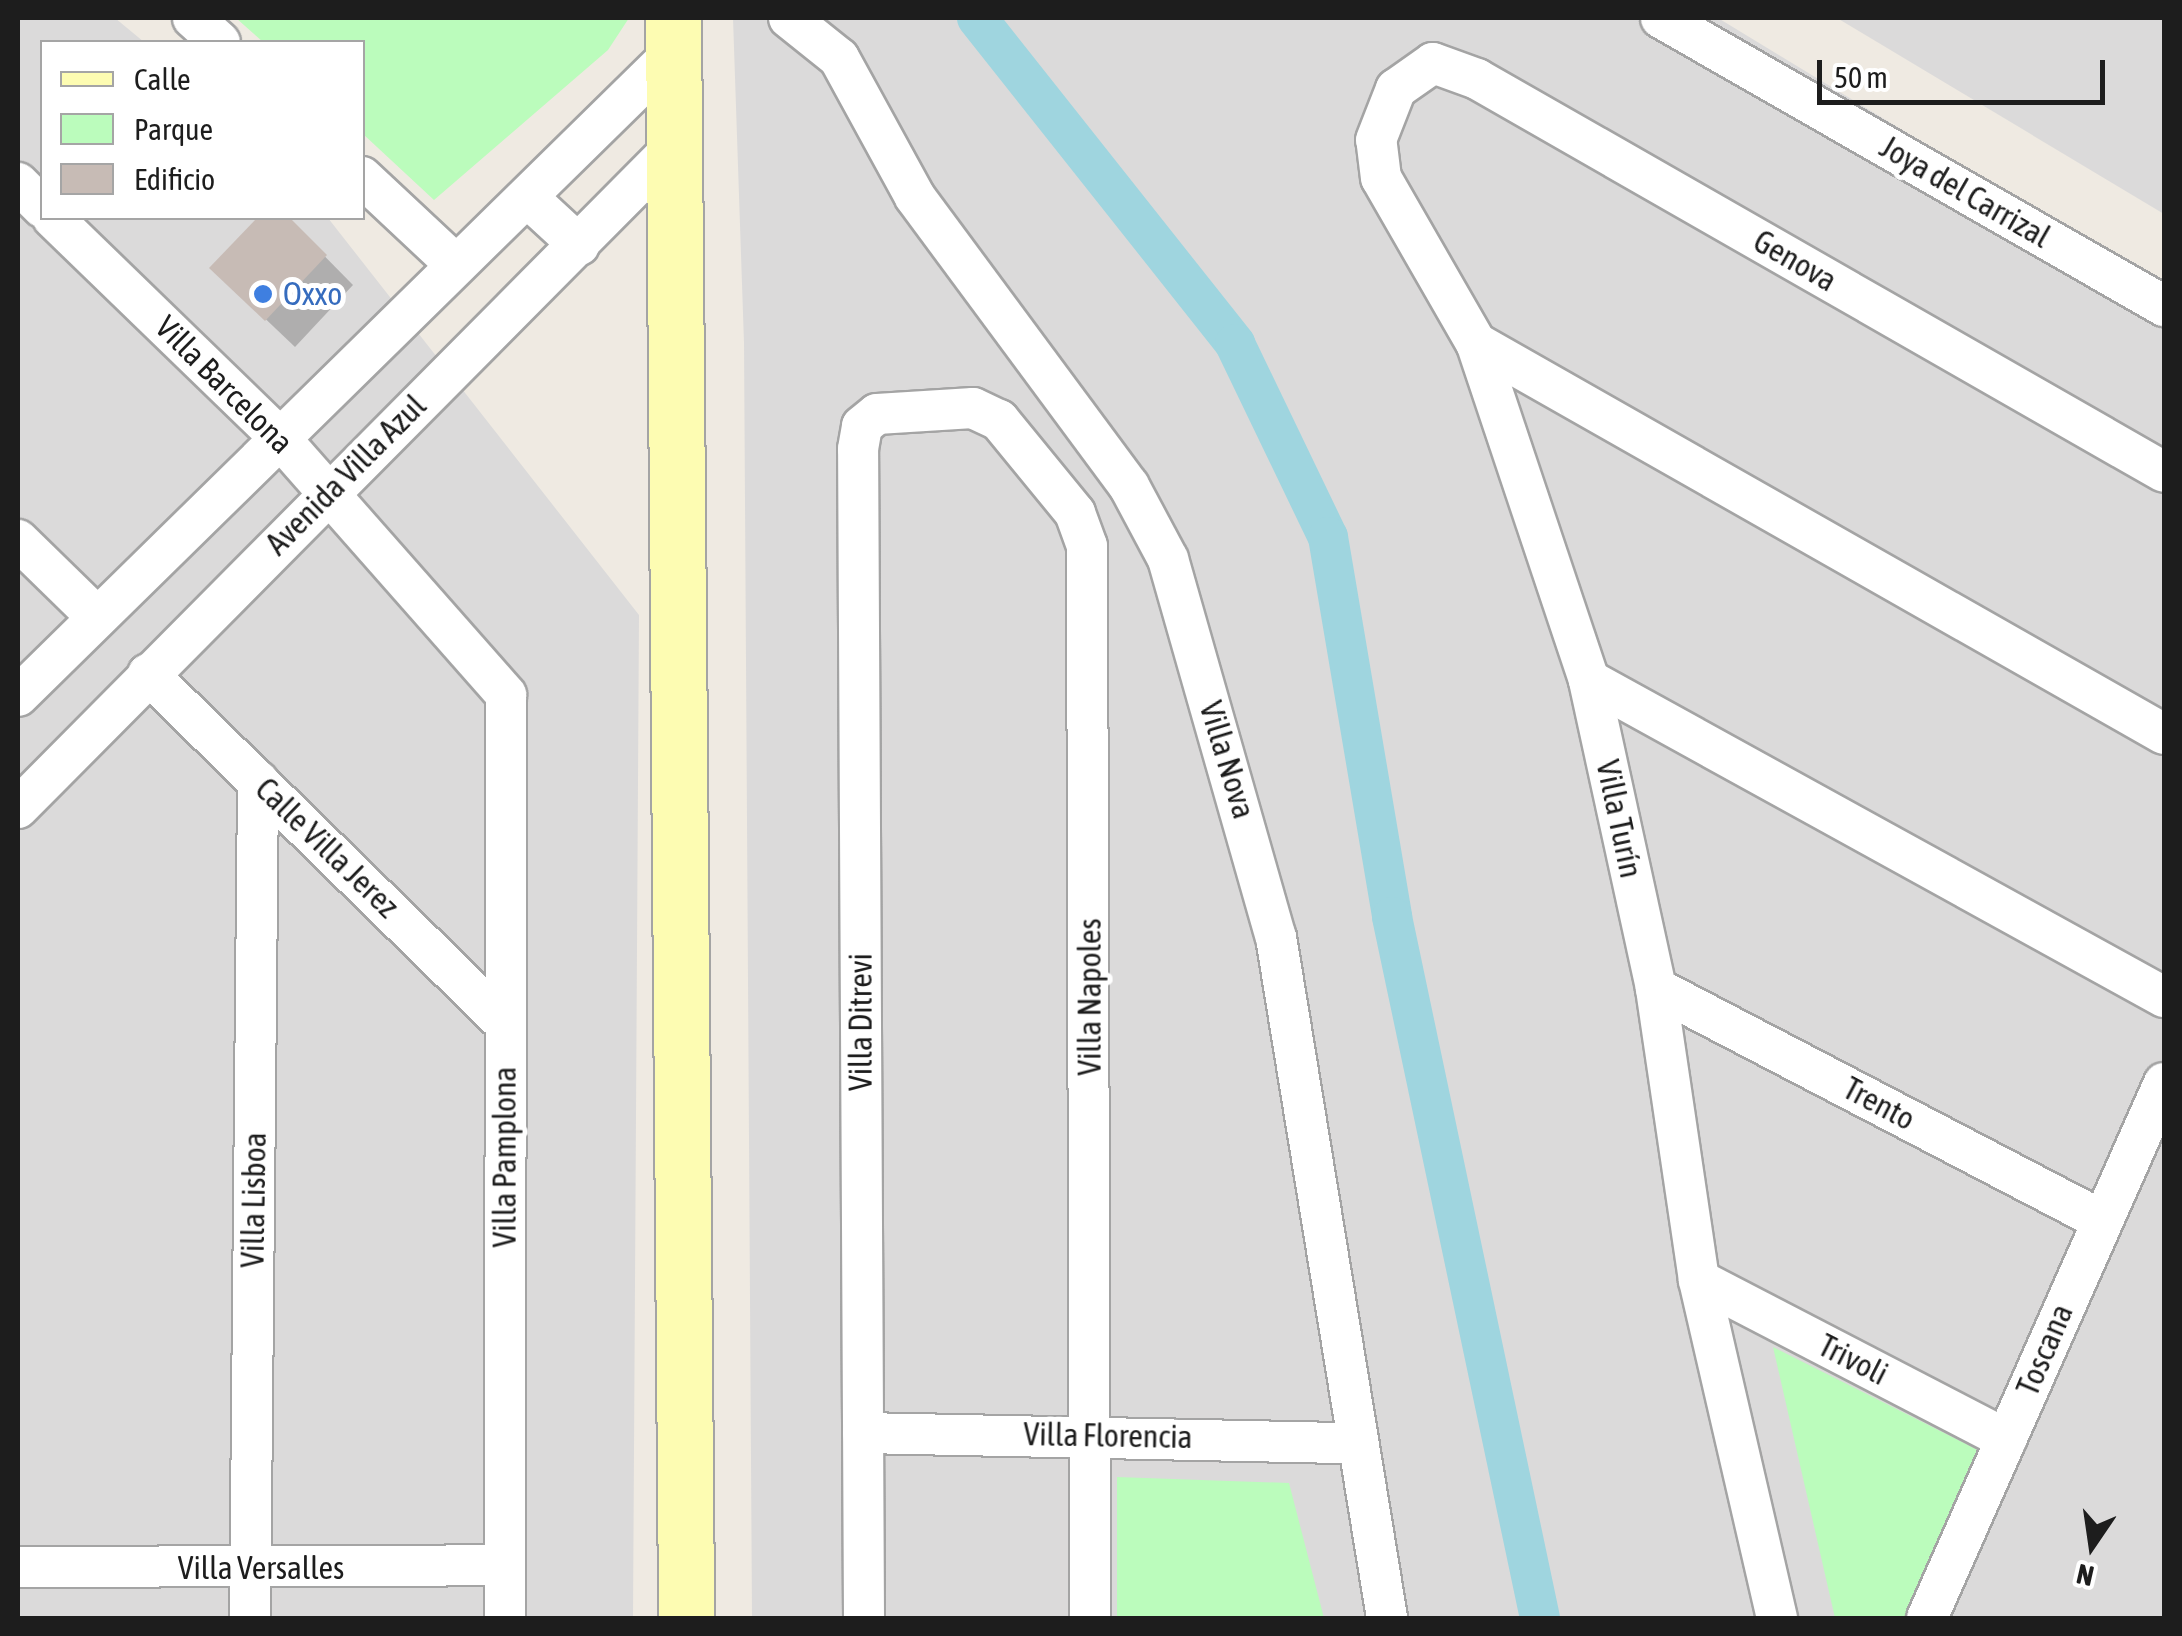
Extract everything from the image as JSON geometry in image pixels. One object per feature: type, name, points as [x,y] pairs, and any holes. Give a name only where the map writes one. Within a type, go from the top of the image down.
[{"type":"street","points":[[193,18],[218,40]]},
{"type":"street","name":"Villa Nova","points":[[789,18],[840,58],[915,196],[1129,486],[1168,559],[1276,937],[1353,1443],[1387,1618]]},
{"type":"street","name":"Joya del Carrizal","points":[[1661,18],[2164,306]]},
{"type":"street","points":[[674,35],[686,1618]]},
{"type":"street","points":[[18,696],[454,263],[527,197],[674,35]]},
{"type":"street","name":"Villa Turín","points":[[1420,66],[1396,89],[1375,159],[1476,343],[1588,680],[1656,988],[1699,1280],[1776,1618]]},
{"type":"street","name":"Genova","points":[[1420,66],[1477,79],[2164,472]]},
{"type":"street","name":"Avenida Villa Azul","points":[[18,808],[677,144]]},
{"type":"street","points":[[365,179],[454,263]]},
{"type":"street","points":[[18,183],[40,205]]},
{"type":"street","points":[[527,197],[579,244]]},
{"type":"street","name":"Villa Barcelona","points":[[55,220],[278,436],[506,695]]},
{"type":"street","points":[[1476,343],[2164,734]]},
{"type":"street","name":"Villa Ditrevi","points":[[864,1618],[862,426],[877,414],[988,410]]},
{"type":"street","name":"Villa Napoles","points":[[988,410],[1075,513],[1087,546],[1090,1618]]},
{"type":"street","points":[[18,540],[96,616]]},
{"type":"street","name":"Calle Villa Jerez","points":[[148,674],[505,1023]]},
{"type":"street","points":[[1588,680],[2164,997]]},
{"type":"street","name":"Villa Pamplona","points":[[505,1618],[506,695]]},
{"type":"street","name":"Villa Lisboa","points":[[250,1618],[258,781]]},
{"type":"street","name":"Trento","points":[[1656,988],[2101,1220]]},
{"type":"street","name":"Toscana","points":[[1927,1618],[2164,1083]]},
{"type":"street","name":"Trivoli","points":[[1699,1280],[2006,1439]]},
{"type":"street","name":"Villa Florencia","points":[[863,1433],[1092,1434],[1353,1443]]},
{"type":"street","name":"Villa Versalles","points":[[18,1567],[505,1566]]},
{"type":"shaded area","points":[[18,18],[115,18],[142,40],[40,40],[40,220],[330,220],[639,615],[633,1618],[18,1618]]},
{"type":"shaded area","points":[[733,18],[1718,18],[2164,289],[2164,1618],[752,1618],[744,343]]},
{"type":"shaded area","points":[[1837,18],[2164,18],[2164,214]]},
{"type":"green space","points":[[236,18],[629,18],[608,50],[434,200],[365,136],[365,40],[261,40]]},
{"type":"green space","points":[[1773,1347],[1980,1451],[1907,1618],[1835,1618]]},
{"type":"green space","points":[[1117,1477],[1289,1483],[1324,1618],[1117,1618]]},
{"type":"building","name":"Oxxo","points":[[255,220],[292,220],[327,255],[265,321],[209,268]]},
{"type":"waterway","points":[[977,18],[1235,344],[1328,537],[1392,917],[1540,1618]]},
{"type":"place","name":"Oxxo","points":[[263,294]]}]
